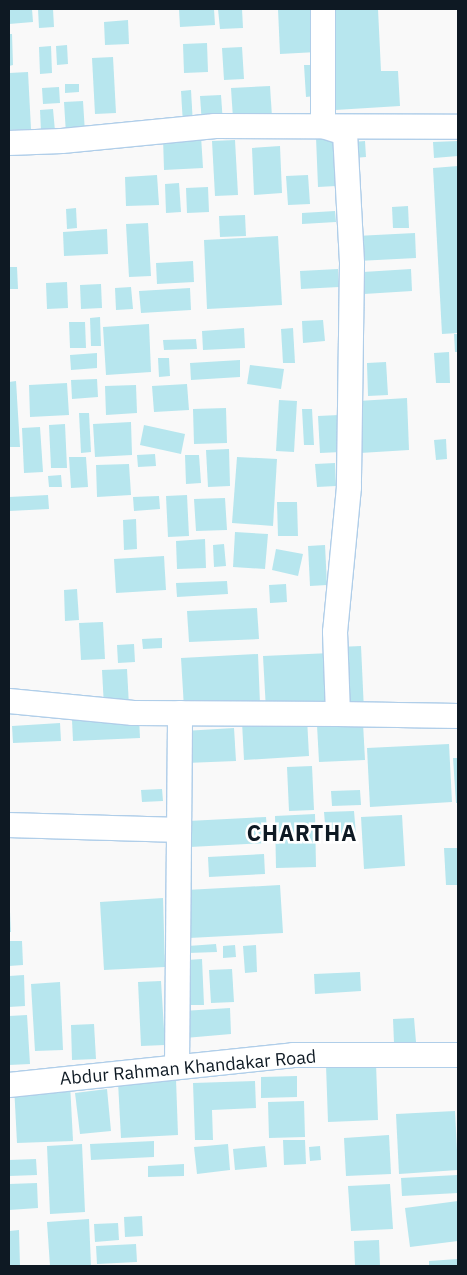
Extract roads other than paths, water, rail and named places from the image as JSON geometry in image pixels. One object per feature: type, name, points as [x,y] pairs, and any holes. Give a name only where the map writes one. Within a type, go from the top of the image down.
[{"type":"street","points":[[323,9],[323,126]]},
{"type":"street","points":[[9,143],[62,141],[215,126],[458,127]]},
{"type":"street","points":[[323,126],[345,133],[352,264],[349,487],[335,632],[338,714]]},
{"type":"street","points":[[9,701],[133,713],[458,716]]},
{"type":"street","points":[[177,1066],[180,714]]},
{"type":"street","points":[[9,825],[178,830]]},
{"type":"street","name":"Abdur Rahman Khandakar Road","points":[[9,1085],[293,1055],[458,1055]]},
{"type":"district","name":"CHARTHA","points":[[302,833]]}]
